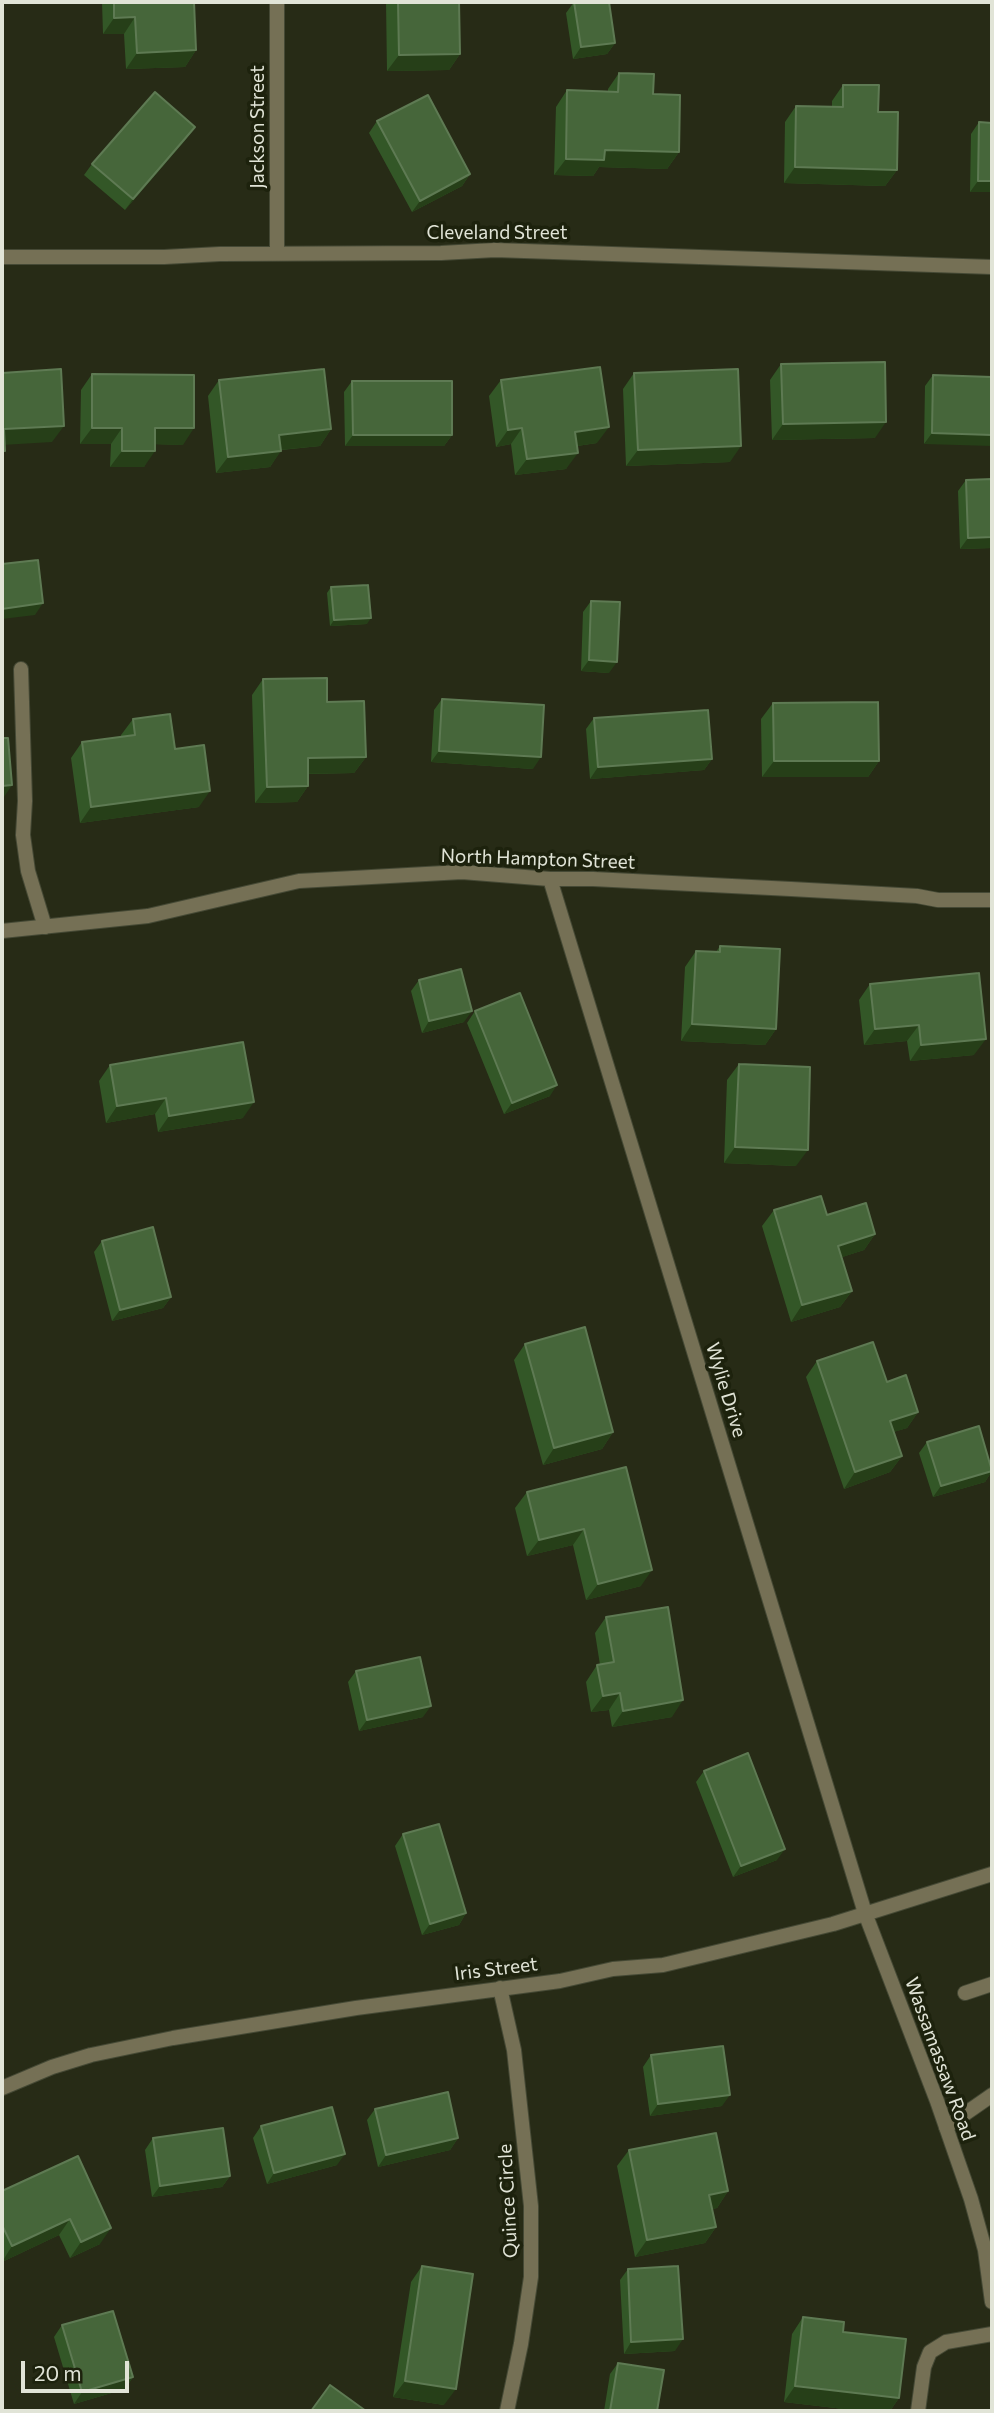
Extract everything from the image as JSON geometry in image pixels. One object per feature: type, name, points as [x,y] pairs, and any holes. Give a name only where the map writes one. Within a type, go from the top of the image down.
[{"type":"street","name":"Jackson Street","points":[[276,2],[277,253]]},
{"type":"street","name":"Cleveland Street","points":[[2,257],[164,257],[495,250],[992,267]]},
{"type":"street","points":[[21,668],[25,801],[23,835],[28,871],[45,927]]},
{"type":"street","name":"North Hampton Street","points":[[2,932],[148,915],[299,881],[462,872],[550,879],[992,901]]},
{"type":"street","name":"Wylie Drive","points":[[550,879],[864,1913]]},
{"type":"street","name":"Iris Street","points":[[2,2088],[51,2067],[91,2055],[173,2038],[356,2008],[560,1981],[613,1969],[663,1965],[833,1924],[992,1874]]},
{"type":"street","name":"Wassamassaw Road","points":[[864,1913],[971,2199],[985,2250],[992,2302]]},
{"type":"street","points":[[965,1993],[992,1984]]},
{"type":"street","name":"Quince Circle","points":[[500,1988],[514,2050],[531,2206],[531,2277],[507,2411]]},
{"type":"street","points":[[946,2127],[992,2095]]},
{"type":"street","points":[[918,2411],[924,2367],[930,2352],[946,2342],[992,2334]]},
{"type":"building","points":[[114,2],[194,2],[196,50],[137,53],[135,17],[114,18]]},
{"type":"building","points":[[398,2],[459,2],[460,54],[399,55]]},
{"type":"building","points":[[574,2],[609,2],[615,43],[581,47]]},
{"type":"building","points":[[619,73],[654,74],[653,94],[680,95],[679,152],[605,150],[604,160],[566,159],[567,90],[618,92]]},
{"type":"building","points":[[843,85],[879,85],[878,112],[898,112],[897,170],[795,167],[796,106],[843,107]]},
{"type":"building","points":[[155,92],[195,127],[133,199],[92,164]]},
{"type":"building","points":[[428,95],[470,174],[420,201],[377,121]]},
{"type":"building","points":[[979,122],[992,123],[992,181],[978,181]]},
{"type":"building","points":[[885,362],[886,422],[783,424],[781,364]]},
{"type":"building","points":[[600,367],[609,427],[575,432],[578,453],[527,459],[522,428],[508,430],[501,380]]},
{"type":"building","points":[[61,369],[64,426],[4,429],[5,451],[2,451],[2,373]]},
{"type":"building","points":[[324,369],[331,429],[279,435],[281,451],[228,457],[219,380]]},
{"type":"building","points":[[738,369],[741,446],[638,450],[634,373]]},
{"type":"building","points":[[92,374],[194,375],[194,428],[155,428],[155,451],[122,451],[122,428],[92,428]]},
{"type":"building","points":[[933,375],[992,377],[992,435],[932,433]]},
{"type":"building","points":[[352,381],[452,381],[452,435],[353,435]]},
{"type":"building","points":[[992,479],[992,537],[968,538],[966,480]]},
{"type":"building","points":[[38,560],[43,603],[2,609],[2,564]]},
{"type":"building","points":[[368,585],[371,618],[334,620],[331,587]]},
{"type":"building","points":[[591,601],[620,602],[617,662],[589,660]]},
{"type":"building","points":[[327,678],[327,702],[364,701],[366,757],[308,758],[308,786],[267,787],[263,679]]},
{"type":"building","points":[[442,699],[544,705],[541,757],[439,751]]},
{"type":"building","points":[[878,702],[879,761],[774,761],[773,703]]},
{"type":"building","points":[[708,710],[712,759],[598,767],[594,718]]},
{"type":"building","points":[[170,714],[175,749],[204,745],[210,791],[91,807],[82,742],[135,735],[133,719]]},
{"type":"building","points":[[2,738],[8,738],[12,785],[2,786]]},
{"type":"building","points":[[720,946],[780,949],[776,1029],[692,1024],[696,951],[720,952]]},
{"type":"building","points":[[461,969],[472,1011],[429,1021],[419,980]]},
{"type":"building","points":[[979,973],[986,1039],[921,1045],[919,1025],[875,1029],[870,984]]},
{"type":"building","points":[[520,993],[557,1085],[512,1103],[475,1011]]},
{"type":"building","points":[[243,1042],[254,1102],[169,1116],[166,1098],[117,1106],[110,1065]]},
{"type":"building","points":[[739,1064],[810,1067],[808,1150],[735,1147]]},
{"type":"building","points":[[821,1196],[827,1215],[866,1203],[875,1234],[838,1246],[852,1291],[802,1305],[774,1210]]},
{"type":"building","points":[[153,1227],[171,1297],[120,1310],[102,1241]]},
{"type":"building","points":[[585,1327],[613,1432],[554,1448],[525,1344]]},
{"type":"building","points":[[873,1342],[887,1382],[906,1375],[918,1412],[890,1421],[902,1456],[855,1472],[817,1361]]},
{"type":"building","points":[[979,1426],[992,1471],[941,1486],[927,1442]]},
{"type":"building","points":[[626,1467],[652,1570],[598,1584],[584,1529],[539,1540],[527,1492]]},
{"type":"building","points":[[668,1607],[683,1700],[623,1711],[620,1693],[603,1696],[597,1665],[614,1662],[606,1617]]},
{"type":"building","points":[[420,1657],[431,1706],[367,1720],[356,1671]]},
{"type":"building","points":[[748,1753],[785,1849],[741,1866],[704,1771]]},
{"type":"building","points":[[439,1824],[466,1913],[430,1924],[403,1834]]},
{"type":"building","points":[[723,2046],[730,2095],[658,2104],[651,2055]]},
{"type":"building","points":[[448,2092],[458,2138],[386,2155],[375,2109]]},
{"type":"building","points":[[332,2107],[345,2154],[274,2173],[261,2126]]},
{"type":"building","points":[[223,2128],[230,2176],[160,2186],[153,2138]]},
{"type":"building","points":[[716,2133],[728,2191],[709,2195],[716,2227],[647,2240],[629,2150]]},
{"type":"building","points":[[78,2156],[111,2228],[81,2242],[70,2219],[12,2246],[2,2225],[2,2191]]},
{"type":"building","points":[[422,2266],[473,2274],[456,2389],[405,2381]]},
{"type":"building","points":[[678,2266],[683,2339],[631,2342],[628,2269]]},
{"type":"building","points":[[113,2311],[133,2377],[82,2392],[62,2325]]},
{"type":"building","points":[[803,2317],[844,2322],[843,2332],[906,2339],[899,2398],[795,2386]]},
{"type":"building","points":[[618,2363],[664,2370],[657,2411],[610,2411]]},
{"type":"building","points":[[330,2385],[366,2411],[311,2411]]}]
